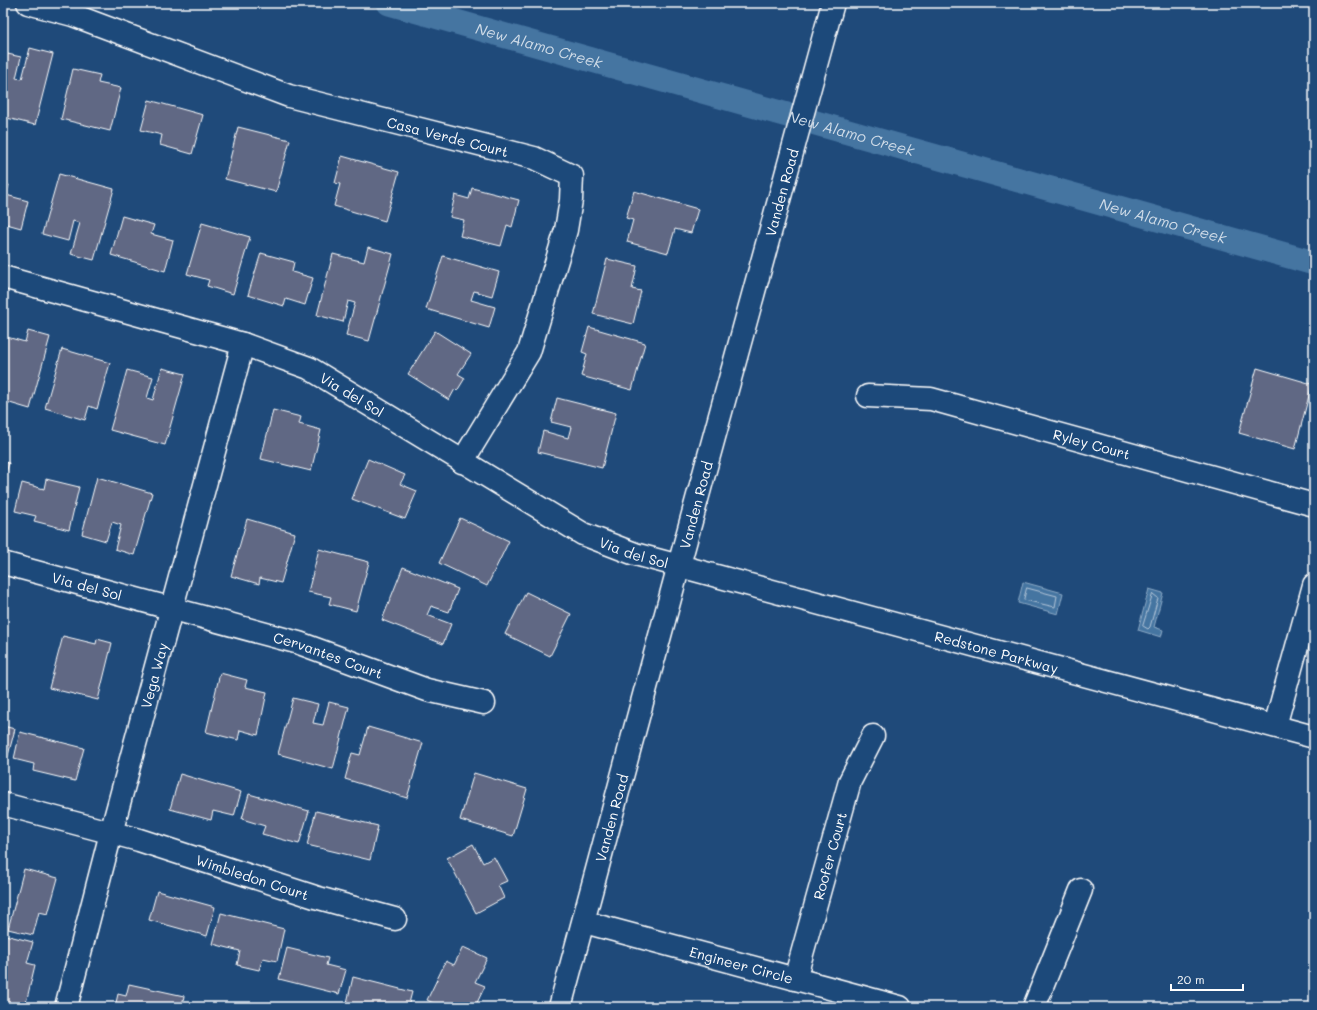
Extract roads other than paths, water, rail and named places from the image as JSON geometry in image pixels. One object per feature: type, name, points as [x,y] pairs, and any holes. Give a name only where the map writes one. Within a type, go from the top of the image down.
[{"type":"street","name":"Casa Verde Court","points":[[28,3],[73,15],[289,96],[534,158],[572,176],[571,200],[566,230],[529,352],[462,462]]},
{"type":"street","name":"Vanden Road","points":[[560,1007],[833,3]]},
{"type":"street","name":"Via del Sol","points":[[3,277],[243,344],[309,368],[583,534],[635,554],[679,565]]},
{"type":"street","name":"Vega Way","points":[[66,1007],[111,833],[243,344]]},
{"type":"street","name":"Ryley Court","points":[[868,396],[931,399],[1314,505]]},
{"type":"street","name":"Via del Sol","points":[[3,563],[172,609]]},
{"type":"street","name":"Redstone Parkway","points":[[679,565],[1314,736]]},
{"type":"street","points":[[1275,726],[1314,585]]},
{"type":"street","name":"Cervantes Court","points":[[172,609],[299,643],[427,690],[484,703]]},
{"type":"street","name":"Roofer Court","points":[[795,979],[850,781],[873,736]]},
{"type":"street","name":"Wimbledon Court","points":[[3,804],[111,833],[315,898],[395,919]]},
{"type":"street","points":[[1034,1007],[1081,890]]},
{"type":"street","name":"Engineer Circle","points":[[584,922],[900,1007]]},
{"type":"water","points":[[1023,582],[1063,593],[1058,614],[1018,603]]},
{"type":"water","points":[[1149,589],[1163,593],[1154,627],[1163,630],[1161,637],[1138,630]]},
{"type":"waterway","name":"New Alamo Creek","points":[[389,3],[1314,263]]}]
